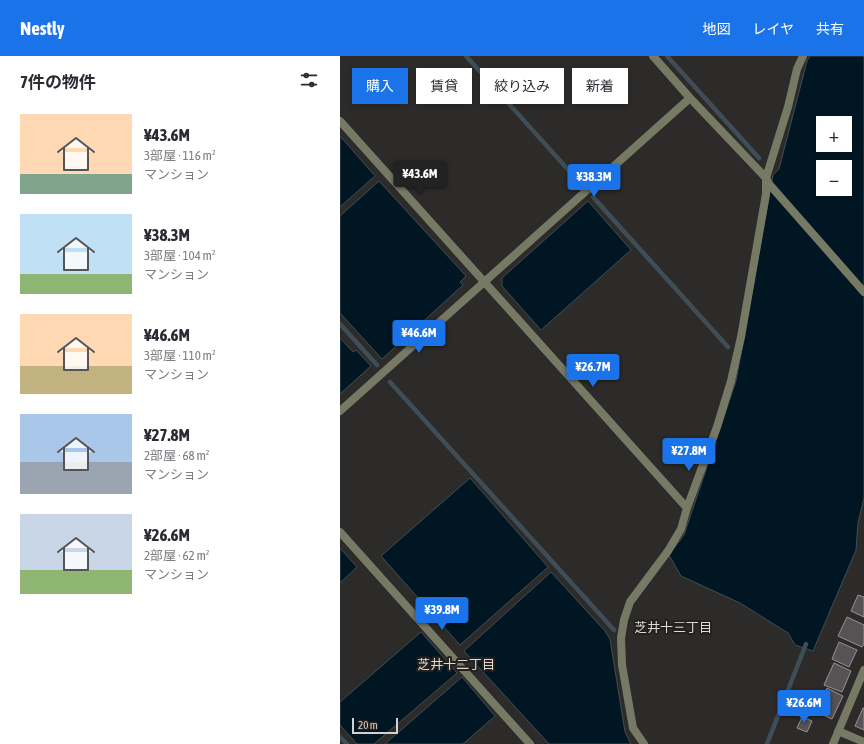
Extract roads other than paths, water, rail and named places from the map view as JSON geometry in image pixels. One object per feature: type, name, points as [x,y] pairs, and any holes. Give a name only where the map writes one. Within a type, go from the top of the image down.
[{"type":"street","points":[[653,56],[690,98],[768,181],[864,292]]},
{"type":"street","points":[[644,744],[633,728],[622,665],[621,638],[624,620],[630,602],[668,551],[681,529],[687,508],[717,427],[731,381],[741,337],[768,181],[797,69],[803,56]]},
{"type":"street","points":[[340,411],[690,98]]},
{"type":"street","points":[[340,121],[687,508]]},
{"type":"street","points":[[340,532],[530,744]]},
{"type":"street","points":[[833,744],[864,670]]},
{"type":"street","points":[[838,731],[864,742]]},
{"type":"water","points":[[810,56],[864,56],[864,498],[858,523],[856,550],[813,651],[795,645],[788,633],[740,603],[681,576],[669,555],[684,535],[736,381],[773,175],[779,169],[807,61]]},
{"type":"water","points":[[340,136],[375,176],[340,207]]},
{"type":"water","points":[[379,181],[466,276],[460,282],[463,285],[382,359],[340,313],[340,216]]},
{"type":"water","points":[[588,201],[631,250],[541,330],[502,286],[502,278]]},
{"type":"water","points":[[340,338],[353,352],[356,350],[371,366],[340,394]]},
{"type":"water","points":[[470,478],[548,567],[460,645],[381,556]]},
{"type":"water","points":[[340,548],[357,567],[340,583]]},
{"type":"water","points":[[551,572],[605,631],[610,639],[625,732],[631,744],[549,744],[464,651]]},
{"type":"water","points":[[421,632],[457,673],[374,744],[357,744],[340,725],[340,702]]},
{"type":"water","points":[[462,677],[495,716],[463,744],[385,744]]},
{"type":"waterway","points":[[466,56],[581,184]]},
{"type":"waterway","points":[[667,56],[759,158]]},
{"type":"waterway","points":[[593,197],[728,347]]},
{"type":"waterway","points":[[340,324],[377,365]]},
{"type":"waterway","points":[[390,382],[614,630]]},
{"type":"waterway","points":[[767,744],[806,644]]},
{"type":"waterway","points":[[340,737],[347,744]]},
{"type":"district","name":"芝井十三丁目","points":[[673,627]]},
{"type":"district","name":"芝井十二丁目","points":[[456,664]]}]
